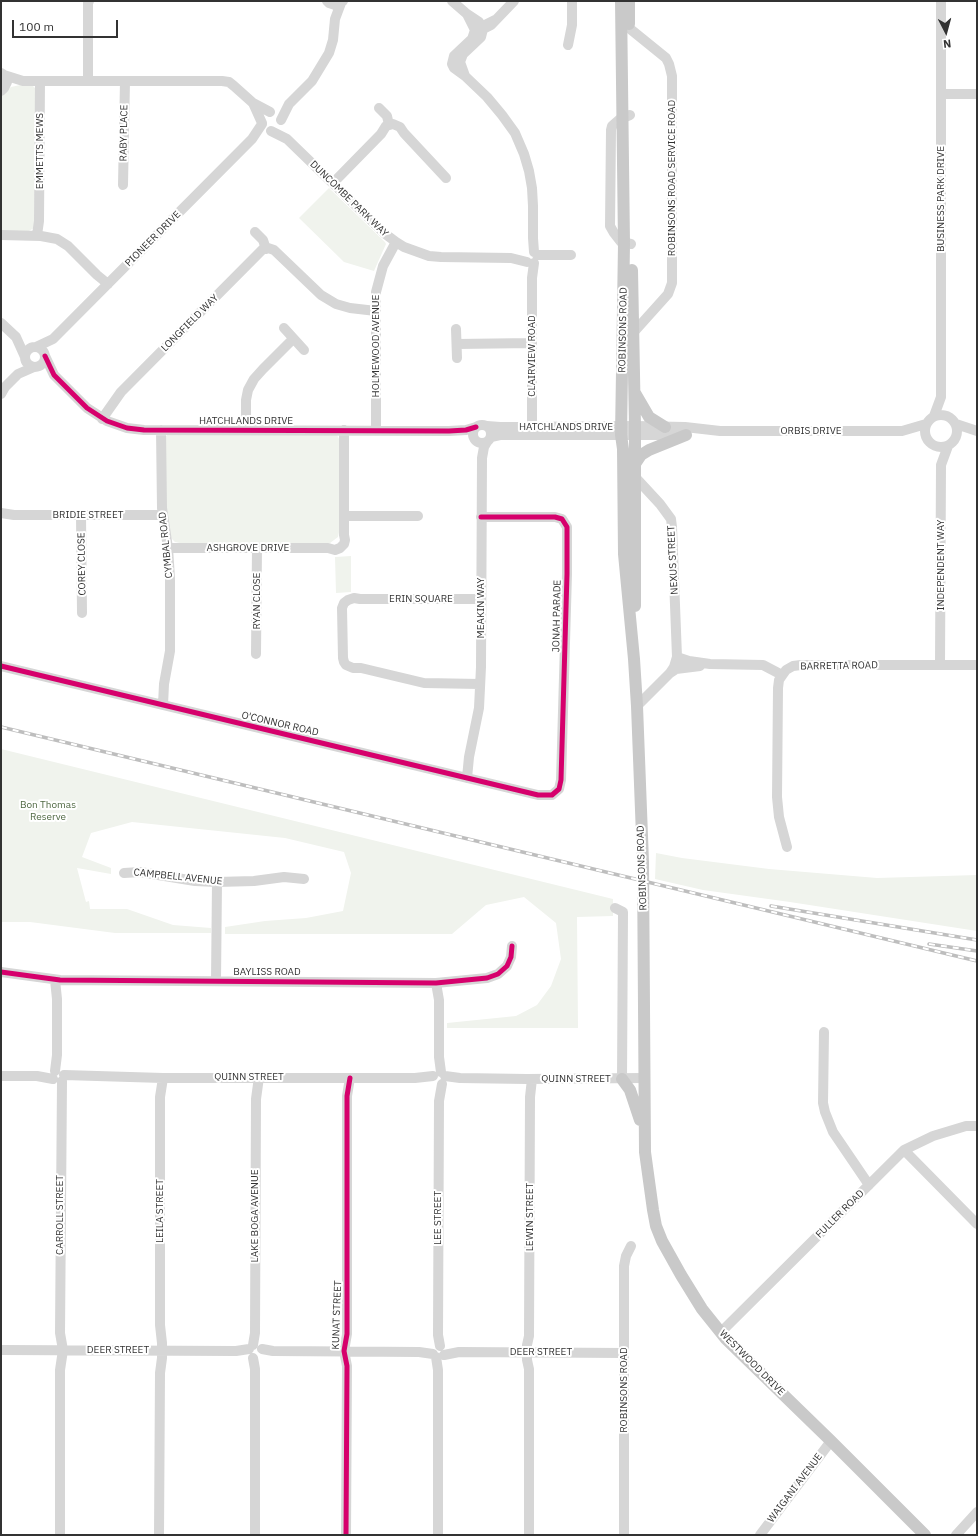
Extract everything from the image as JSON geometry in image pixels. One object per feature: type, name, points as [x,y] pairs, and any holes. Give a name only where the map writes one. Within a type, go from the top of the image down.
[{"type":"main road","name":"ROBINSONS ROAD","points":[[621,1],[626,115],[628,244],[633,333],[635,430],[634,659]]},
{"type":"main road","name":"ROBINSONS ROAD","points":[[626,115],[629,1]]},
{"type":"main road","name":"ROBINSONS ROAD","points":[[628,244],[621,430],[623,449],[624,554],[637,706],[643,862],[644,1078]]},
{"type":"main road","points":[[634,392],[649,417],[665,427]]},
{"type":"main road","points":[[635,471],[642,455],[649,450],[686,436]]},
{"type":"main road","name":"WESTWOOD DRIVE","points":[[644,1078],[645,1145],[653,1210],[656,1226],[662,1241],[680,1275],[702,1309],[726,1340],[831,1441],[925,1535]]},
{"type":"main road","points":[[622,1079],[634,1098],[645,1145]]},
{"type":"street","points":[[88,81],[89,1]]},
{"type":"street","points":[[452,1],[480,28],[491,25],[514,1]]},
{"type":"street","points":[[568,45],[572,25],[572,1]]},
{"type":"street","name":"BUSINESS PARK DRIVE","points":[[934,416],[941,397],[941,1]]},
{"type":"street","points":[[328,2],[336,5],[343,2]]},
{"type":"street","points":[[328,2],[335,19]]},
{"type":"street","points":[[253,103],[264,128],[271,131],[277,129],[289,104],[312,81],[329,54],[333,40],[335,19],[343,2]]},
{"type":"street","name":"CLAIRVIEW ROAD","points":[[480,28],[481,37],[456,62],[454,68],[465,76],[487,97],[515,133],[524,154],[532,188],[532,431]]},
{"type":"street","name":"ROBINSONS ROAD SERVICE ROAD","points":[[629,28],[666,58],[672,76],[672,283],[668,294],[633,333]]},
{"type":"street","points":[[2,72],[23,81],[228,82],[240,90],[253,103],[278,115],[281,120]]},
{"type":"street","points":[[2,72],[6,82],[3,90]]},
{"type":"street","points":[[3,90],[23,81]]},
{"type":"street","name":"EMMETTS MEWS","points":[[39,235],[40,81]]},
{"type":"street","name":"RABY PLACE","points":[[123,185],[124,81]]},
{"type":"street","points":[[941,94],[977,94]]},
{"type":"street","points":[[262,124],[265,114],[289,104]]},
{"type":"street","points":[[379,108],[387,116],[389,125]]},
{"type":"street","name":"DUNCOMBE PARK WAY","points":[[281,120],[287,139]]},
{"type":"street","name":"PIONEER DRIVE","points":[[45,356],[53,339],[252,139],[262,124]]},
{"type":"street","points":[[333,183],[389,125],[400,126],[404,134],[446,178]]},
{"type":"street","points":[[381,134],[395,130],[404,134]]},
{"type":"street","name":"PIONEER DRIVE","points":[[252,139],[271,131]]},
{"type":"street","name":"DUNCOMBE PARK WAY","points":[[271,131],[287,139],[396,242],[416,252],[441,257],[512,258],[532,258],[571,254]]},
{"type":"street","points":[[255,232],[263,240],[266,249],[274,250],[321,295],[336,304],[350,308],[376,311]]},
{"type":"street","points":[[1,235],[39,235],[57,239],[68,246],[106,285]]},
{"type":"street","name":"HOLMEWOOD AVENUE","points":[[376,430],[376,292],[383,266],[396,242]]},
{"type":"street","name":"LONGFIELD WAY","points":[[105,420],[116,400],[129,384],[260,251],[266,249]]},
{"type":"street","points":[[1,323],[16,337],[41,349],[45,356],[44,362],[18,374]]},
{"type":"street","points":[[284,328],[304,350]]},
{"type":"street","points":[[456,329],[456,358]]},
{"type":"street","points":[[16,337],[28,363],[35,367]]},
{"type":"street","name":"PIONEER DRIVE","points":[[35,347],[53,339]]},
{"type":"street","points":[[246,430],[246,400],[248,390],[259,374],[293,339]]},
{"type":"street","points":[[457,344],[532,343]]},
{"type":"street","points":[[1,394],[5,387],[18,374],[29,349],[35,347]]},
{"type":"street","name":"HATCHLANDS DRIVE","points":[[45,356],[54,375],[87,408],[105,420],[127,428],[161,430],[449,431],[481,427],[498,427],[532,431]]},
{"type":"street","name":"HATCHLANDS DRIVE","points":[[35,367],[54,375]]},
{"type":"street","name":"BUSINESS PARK DRIVE","points":[[941,397],[952,420]]},
{"type":"street","points":[[939,415],[977,431],[956,438],[948,446],[943,447],[929,442],[925,434],[926,424],[934,416],[939,415]]},
{"type":"street","points":[[952,420],[957,428],[956,438]]},
{"type":"street","name":"ORBIS DRIVE","points":[[635,430],[665,427],[720,431],[902,431],[926,424]]},
{"type":"street","points":[[481,427],[491,432],[482,439]]},
{"type":"street","name":"MEAKIN WAY","points":[[464,777],[479,714],[482,458],[484,447],[482,439],[473,432],[481,427]]},
{"type":"street","name":"CYMBAL ROAD","points":[[160,704],[170,651],[170,578],[168,548],[163,515],[161,430]]},
{"type":"street","name":"ASHGROVE DRIVE","points":[[168,548],[328,548],[337,543],[344,535],[344,430]]},
{"type":"street","name":"HATCHLANDS DRIVE","points":[[449,431],[482,439],[532,431],[635,430]]},
{"type":"street","name":"ORBIS DRIVE","points":[[635,430],[686,436],[720,431]]},
{"type":"street","name":"ORBIS DRIVE","points":[[902,431],[929,442]]},
{"type":"street","name":"INDEPENDENT WAY","points":[[929,442],[941,465]]},
{"type":"street","name":"INDEPENDENT WAY","points":[[940,665],[941,465],[948,446]]},
{"type":"street","name":"NEXUS STREET","points":[[635,471],[671,519],[677,657],[674,667],[670,673],[637,706]]},
{"type":"street","name":"BRIDIE STREET","points":[[1,513],[14,515],[163,515]]},
{"type":"street","name":"BRIDIE STREET","points":[[1,517],[14,515]]},
{"type":"street","name":"COREY CLOSE","points":[[81,515],[82,613]]},
{"type":"street","points":[[344,516],[418,516]]},
{"type":"street","name":"JONAH PARADE","points":[[481,517],[555,517],[562,519],[567,527],[562,764],[560,786],[555,793]]},
{"type":"street","name":"RYAN CLOSE","points":[[256,654],[257,548]]},
{"type":"street","name":"ERIN SQUARE","points":[[480,684],[424,683],[361,668],[349,661],[343,654],[343,614],[348,605],[360,599],[481,599]]},
{"type":"street","name":"NEXUS STREET","points":[[677,657],[689,661],[710,664],[763,665],[782,675]]},
{"type":"street","name":"NEXUS STREET","points":[[670,673],[676,669],[710,664]]},
{"type":"street","name":"BARRETTA ROAD","points":[[782,675],[786,670],[793,666],[802,665],[977,665]]},
{"type":"street","name":"O'CONNOR ROAD","points":[[1,666],[538,795],[549,796],[555,793]]},
{"type":"street","points":[[782,675],[779,680],[778,688],[777,797],[778,816],[787,847]]},
{"type":"street","name":"CAMPBELL AVENUE","points":[[124,873],[140,872],[183,879],[217,882],[254,881],[284,877],[304,879]]},
{"type":"street","points":[[216,981],[217,882]]},
{"type":"street","name":"ROBINSONS ROAD","points":[[615,908],[623,912],[622,1079]]},
{"type":"street","name":"BAYLISS ROAD","points":[[1,972],[10,972],[57,980],[439,982],[487,978],[498,974],[507,966],[511,957],[512,946]]},
{"type":"street","name":"CARROLL STREET","points":[[57,980],[57,1055],[60,1098],[60,1535]]},
{"type":"street","name":"LEE STREET","points":[[438,1535],[439,982]]},
{"type":"street","points":[[824,1032],[823,1103],[825,1112],[833,1132],[869,1185]]},
{"type":"street","name":"QUINN STREET","points":[[1,1076],[529,1079],[644,1078]]},
{"type":"street","name":"LEILA STREET","points":[[159,1535],[160,1077]]},
{"type":"street","name":"LAKE BOGA AVENUE","points":[[255,1535],[256,1077]]},
{"type":"street","name":"KUNAT STREET","points":[[346,1535],[347,1078]]},
{"type":"street","name":"LEWIN STREET","points":[[529,1079],[529,1535]]},
{"type":"street","name":"FULLER ROAD","points":[[721,1332],[904,1150],[933,1136],[966,1126],[977,1126]]},
{"type":"street","points":[[904,1150],[977,1224]]},
{"type":"street","name":"ROBINSONS ROAD","points":[[624,1535],[624,1266],[626,1256],[631,1246]]},
{"type":"street","name":"DEER STREET","points":[[1,1350],[624,1353]]},
{"type":"street","name":"WAIGANI AVENUE","points":[[760,1535],[831,1441]]},
{"type":"street","points":[[956,1535],[977,1512]]},
{"type":"green space","points":[[25,84],[32,85],[36,92],[34,228],[27,232],[1,232],[1,94],[11,87]]},
{"type":"green space","points":[[329,188],[385,242],[386,244],[374,271],[344,262],[299,218]]},
{"type":"green space","points":[[170,433],[337,435],[339,439],[338,537],[330,543],[175,542],[170,534],[166,506],[166,436]]},
{"type":"green space","points":[[351,556],[351,592],[336,593],[335,557]]},
{"type":"green space","name":"Bon Thomas Reserve","points":[[1,749],[613,899],[613,916],[577,917],[578,1028],[447,1028],[447,1023],[516,1016],[537,1005],[551,986],[561,959],[556,923],[524,897],[486,905],[452,934],[225,934],[225,927],[265,921],[306,918],[343,911],[351,873],[344,852],[285,838],[132,822],[91,833],[82,857],[111,868],[111,874],[77,868],[86,902],[89,901],[90,909],[127,909],[173,925],[211,928],[211,933],[115,933],[30,922],[1,922]]},
{"type":"green space","points":[[656,853],[682,858],[769,869],[877,878],[977,875],[977,931],[703,890],[655,879]]},
{"type":"railway","points":[[1,727],[977,961]]},
{"type":"railway","points":[[771,906],[977,940]]},
{"type":"railway","points":[[929,944],[977,951]]},
{"type":"cycle path","points":[[45,356],[54,375],[87,408],[107,421],[127,428],[144,430],[449,431],[466,430],[476,427]]},
{"type":"cycle path","points":[[1,666],[538,795],[552,795],[559,789],[561,780],[567,527],[562,519],[555,517],[481,517]]},
{"type":"cycle path","points":[[1,972],[60,980],[436,983],[487,978],[498,974],[507,966],[511,957],[512,946]]},
{"type":"cycle path","points":[[346,1535],[347,1366],[344,1351],[347,1334],[347,1096],[350,1078]]}]
